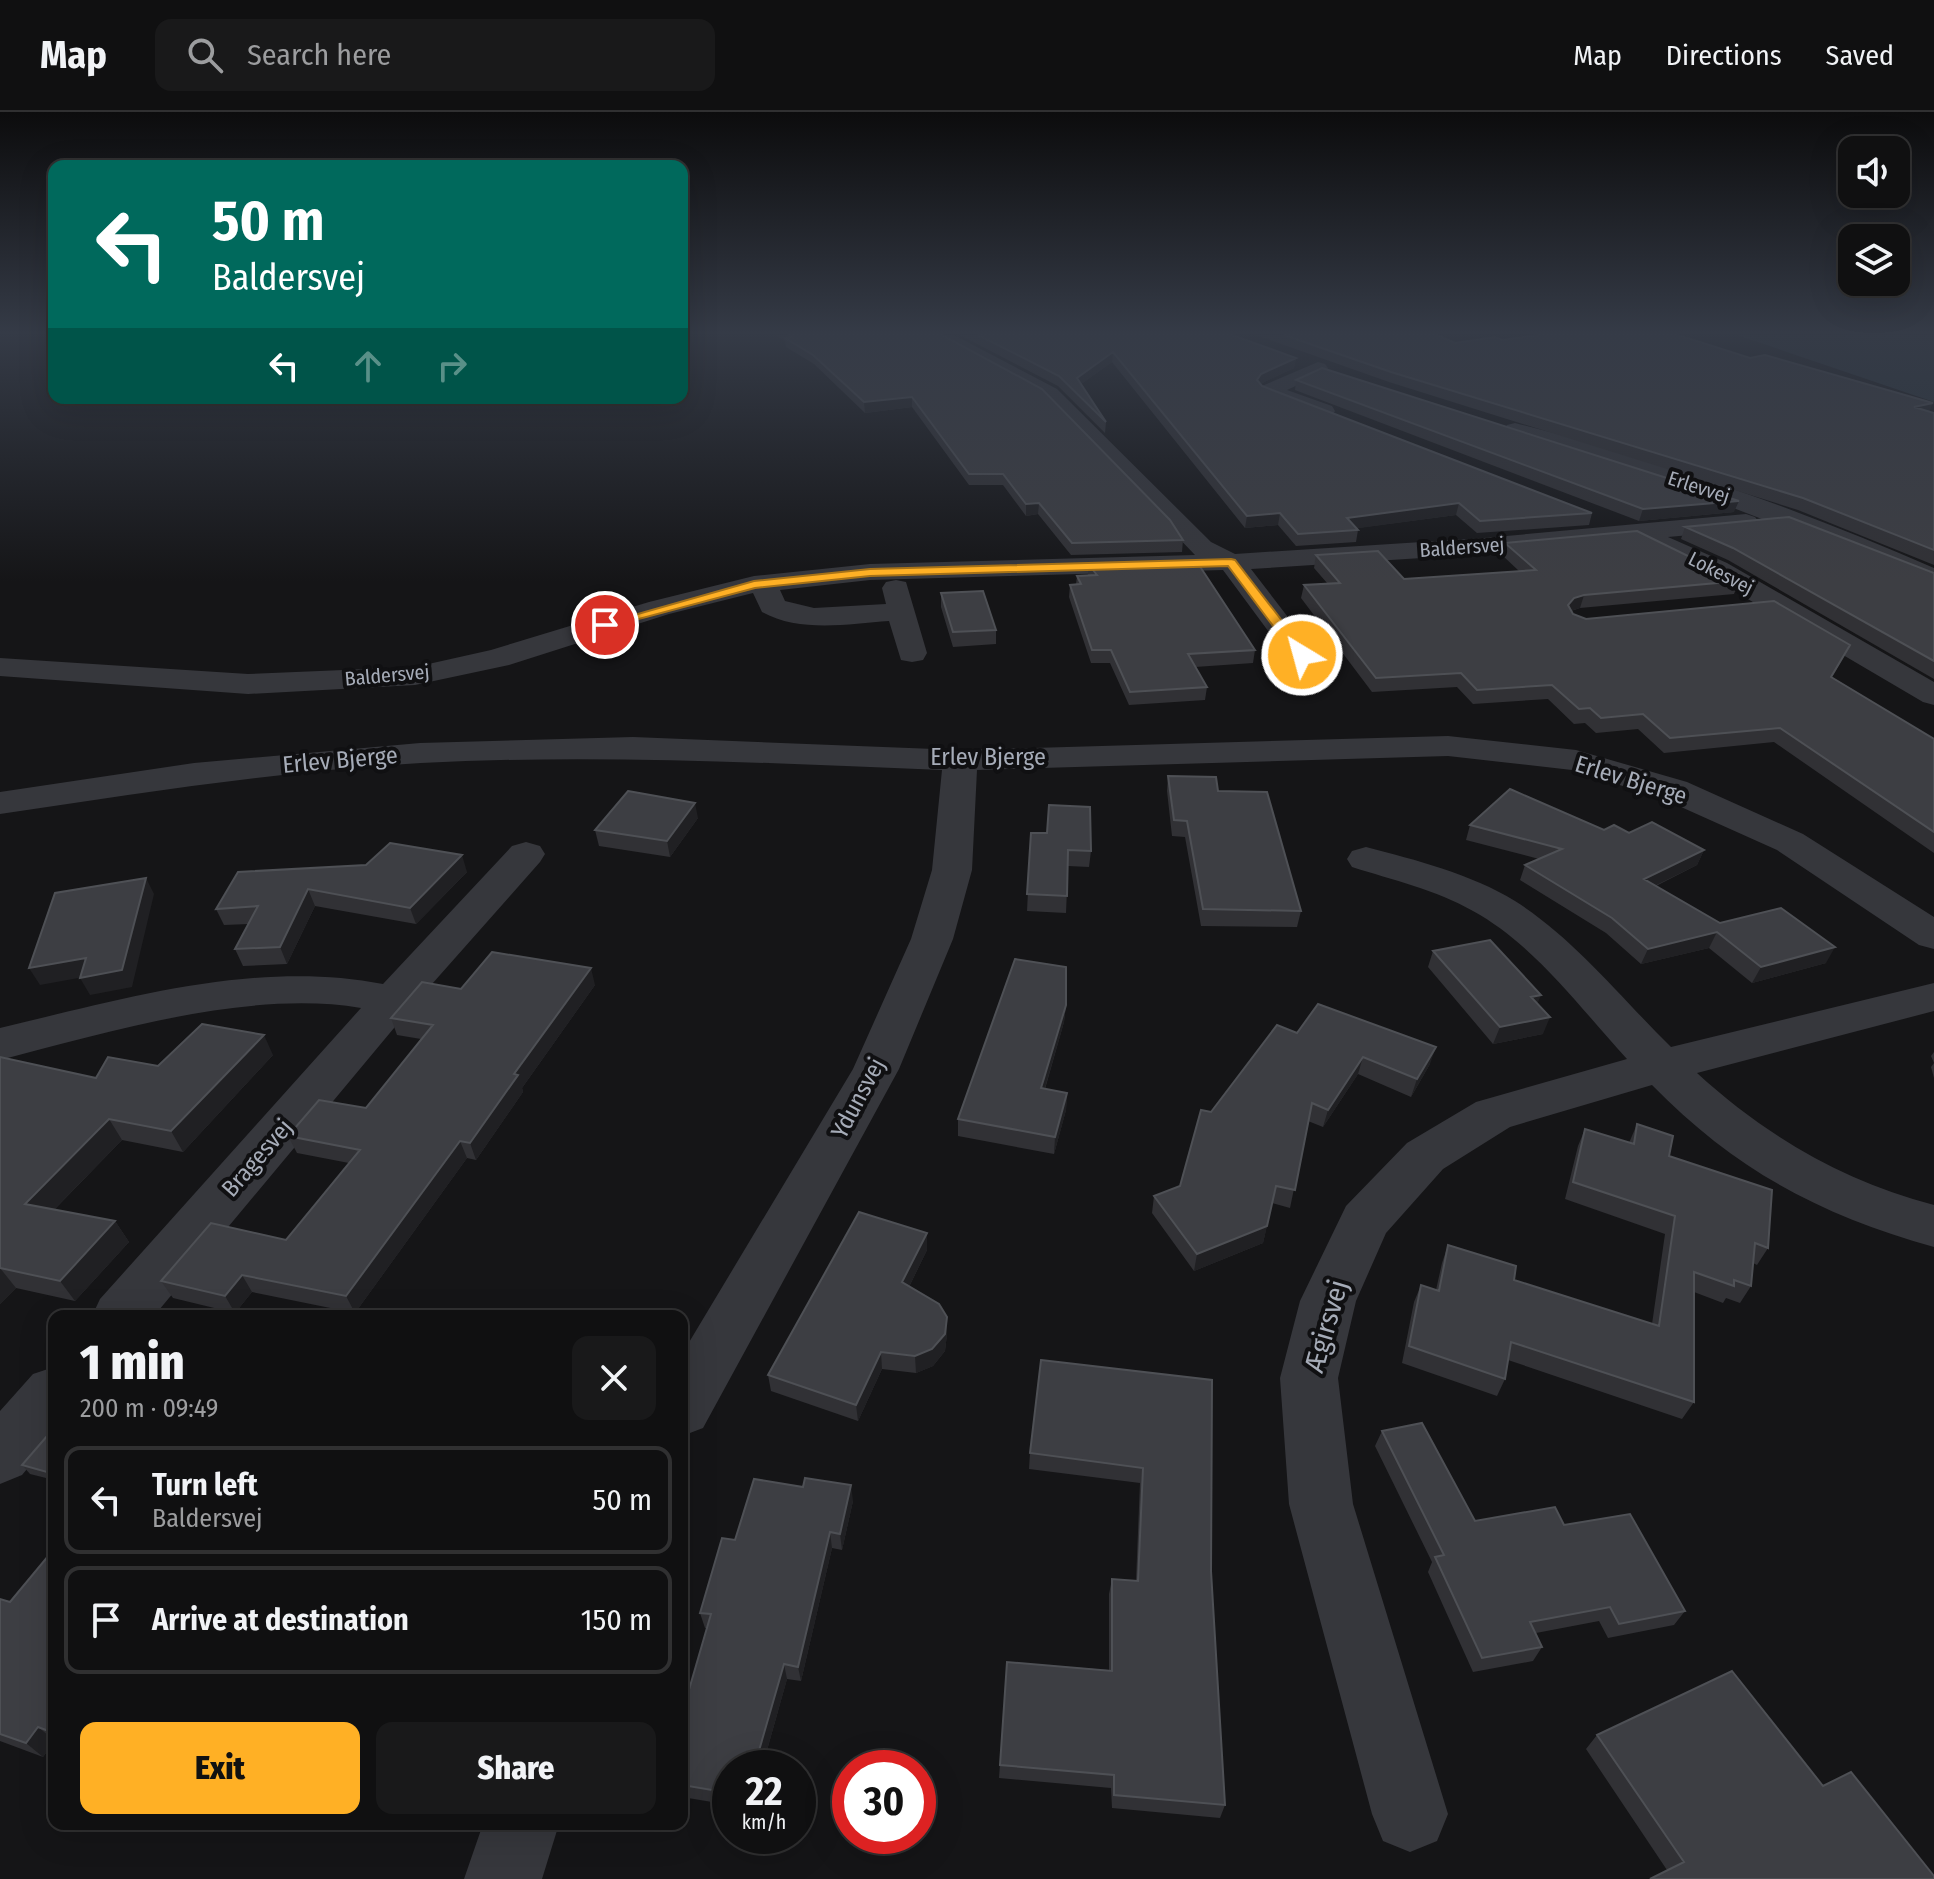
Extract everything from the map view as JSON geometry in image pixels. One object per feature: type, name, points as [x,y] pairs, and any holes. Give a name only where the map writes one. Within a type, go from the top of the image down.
[{"type":"street","points":[[1074,417],[1202,548],[1231,562],[1302,655]]},
{"type":"street","name":"Erlevvej","points":[[1493,423],[1685,482],[1788,518],[1934,578]]},
{"type":"street","name":"Lokesvej","points":[[1578,509],[1717,569],[1934,695]]},
{"type":"street","name":"Baldersvej","points":[[0,667],[248,684],[415,676],[498,658],[659,608],[759,584],[870,572],[1231,562],[1484,546],[1788,518]]},
{"type":"street","points":[[759,584],[772,606],[799,616],[899,600],[912,653]]},
{"type":"street","name":"Lokesvej","points":[[1731,606],[1776,602]]},
{"type":"street","name":"Erlev Bjerge","points":[[0,803],[194,774],[420,753],[633,747],[960,760],[1448,746],[1576,760],[1674,790],[1790,842],[1934,936]]},
{"type":"street","name":"Ydunsvej","points":[[688,1398],[876,1069],[932,939],[952,870],[960,760]]},
{"type":"street","name":"Bragesvej","points":[[125,1310],[393,1000],[526,854]]},
{"type":"street","points":[[1366,859],[1454,888],[1500,910],[1536,937],[1661,1066],[1745,1140],[1805,1179],[1887,1214],[1934,1226]]},
{"type":"street","points":[[0,1044],[163,1005],[278,991],[342,991],[393,1000]]},
{"type":"street","name":"Ægirsvej","points":[[1410,1814],[1321,1504],[1309,1378],[1328,1301],[1365,1221],[1425,1156],[1493,1114],[1661,1066],[1934,997]]},
{"type":"street","points":[[0,1455],[48,1400]]},
{"type":"street","points":[[503,1879],[519,1830]]},
{"type":"building","points":[[927,417],[1070,417],[1170,520],[1183,540],[1072,543],[1039,503],[1026,504],[1003,474],[969,474]]},
{"type":"building","points":[[1166,417],[1344,417],[1592,513],[1480,521],[1459,503],[1347,518],[1358,530],[1298,534],[1280,513],[1247,516]]},
{"type":"building","points":[[1397,417],[1477,417],[1739,501],[1643,509]]},
{"type":"building","points":[[1540,417],[1934,417],[1934,550],[1803,498]]},
{"type":"building","points":[[1789,517],[1934,573],[1934,661],[1733,548],[1685,527]]},
{"type":"building","points":[[1637,531],[1739,581],[1584,595],[1574,598],[1568,605],[1573,614],[1586,619],[1774,601],[1850,645],[1831,677],[1934,739],[1934,832],[1780,728],[1670,738],[1643,714],[1601,718],[1590,708],[1579,709],[1552,685],[1477,690],[1461,673],[1376,678],[1304,585],[1340,583],[1316,555],[1378,551],[1404,579],[1536,570],[1505,543]]},
{"type":"building","points":[[1197,562],[1255,650],[1188,654],[1207,687],[1130,692],[1111,650],[1092,650],[1070,585],[1081,584],[1077,576],[1097,575],[1089,565]]},
{"type":"building","points":[[983,591],[996,630],[953,632],[941,593]]},
{"type":"building","points":[[1168,776],[1216,777],[1218,791],[1267,792],[1301,911],[1203,909],[1187,821],[1174,820]]},
{"type":"building","points":[[1510,789],[1604,830],[1614,825],[1629,833],[1652,822],[1704,850],[1644,879],[1720,923],[1781,908],[1835,947],[1761,967],[1717,932],[1648,949],[1612,918],[1525,865],[1562,849],[1470,825]]},
{"type":"building","points":[[628,791],[695,803],[667,841],[595,830]]},
{"type":"building","points":[[1049,805],[1090,807],[1091,851],[1068,850],[1067,896],[1027,894],[1031,833],[1047,833]]},
{"type":"building","points":[[390,843],[462,855],[410,908],[308,889],[280,947],[235,949],[258,906],[216,909],[238,872],[366,865]]},
{"type":"building","points":[[146,878],[122,970],[80,978],[86,958],[29,968],[55,893]]},
{"type":"building","points":[[1490,940],[1541,995],[1531,997],[1550,1017],[1500,1027],[1433,951]]},
{"type":"building","points":[[492,952],[591,968],[514,1074],[518,1075],[470,1143],[460,1141],[346,1296],[242,1275],[225,1296],[161,1281],[211,1223],[286,1240],[360,1150],[288,1136],[319,1100],[366,1108],[433,1025],[391,1018],[422,982],[461,989]]},
{"type":"building","points":[[1015,959],[1066,967],[1066,1005],[1041,1088],[1067,1093],[1055,1137],[958,1119]]},
{"type":"building","points":[[1318,1004],[1436,1047],[1417,1079],[1363,1057],[1328,1110],[1312,1103],[1295,1190],[1276,1186],[1267,1226],[1197,1254],[1154,1196],[1180,1186],[1201,1110],[1211,1112],[1277,1025],[1297,1033]]},
{"type":"building","points":[[202,1024],[264,1035],[171,1131],[109,1119],[25,1204],[115,1221],[60,1281],[0,1268],[0,1057],[96,1078],[108,1057],[158,1066]]},
{"type":"building","points":[[1637,1124],[1673,1136],[1669,1156],[1772,1190],[1768,1248],[1755,1243],[1751,1286],[1734,1280],[1734,1286],[1694,1272],[1694,1402],[1511,1342],[1505,1379],[1409,1346],[1421,1285],[1439,1291],[1448,1245],[1516,1266],[1514,1280],[1659,1326],[1675,1216],[1573,1182],[1585,1129],[1634,1144]]},
{"type":"building","points":[[859,1212],[927,1233],[902,1282],[939,1304],[947,1317],[945,1334],[932,1349],[915,1356],[881,1352],[856,1405],[768,1375]]},
{"type":"building","points":[[1041,1360],[1212,1380],[1211,1571],[1225,1805],[1114,1795],[1114,1775],[1000,1765],[1007,1662],[1112,1671],[1112,1579],[1138,1581],[1143,1468],[1030,1453]]},
{"type":"building","points":[[1422,1423],[1475,1521],[1555,1507],[1564,1525],[1630,1514],[1685,1611],[1619,1624],[1610,1607],[1530,1622],[1542,1647],[1482,1658],[1435,1557],[1444,1555],[1382,1431]]},
{"type":"building","points":[[48,1435],[48,1472],[22,1465]]},
{"type":"building","points":[[805,1478],[851,1485],[840,1534],[830,1532],[798,1667],[784,1664],[759,1750],[712,1750],[712,1790],[688,1786],[688,1693],[711,1614],[700,1613],[722,1538],[735,1540],[754,1479],[803,1487]]},
{"type":"building","points":[[48,1556],[48,1731],[38,1727],[26,1743],[0,1734],[0,1599],[10,1602]]},
{"type":"building","points":[[1732,1671],[1823,1786],[1851,1772],[1934,1879],[1650,1879],[1684,1862],[1597,1735]]},
{"type":"route","points":[[605,625],[754,584],[870,572],[1231,562],[1302,655]]}]
